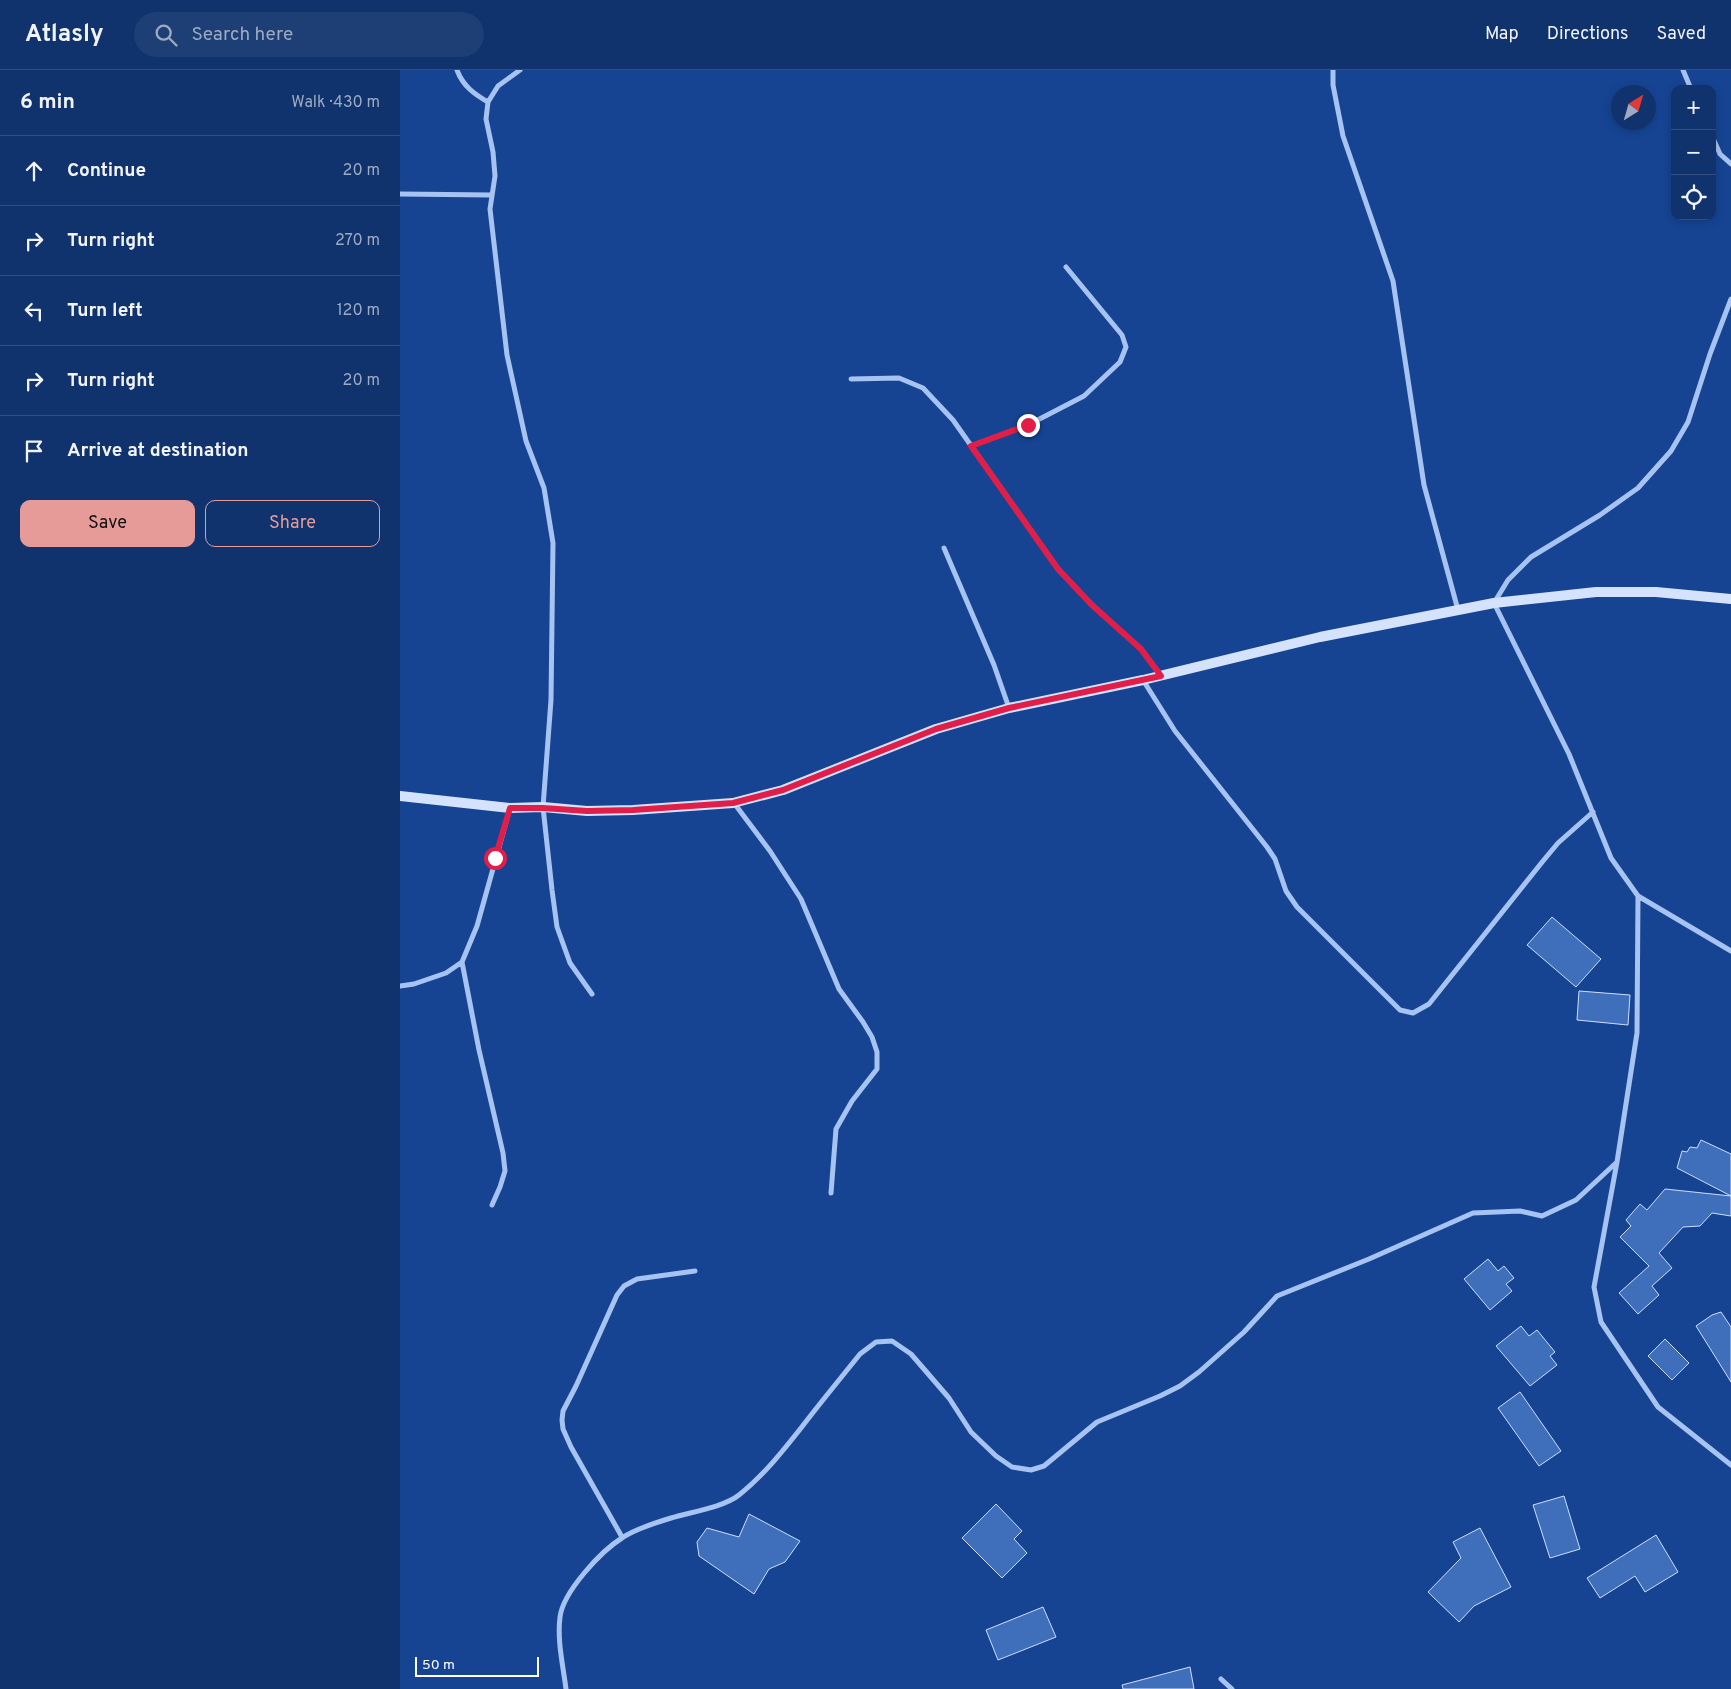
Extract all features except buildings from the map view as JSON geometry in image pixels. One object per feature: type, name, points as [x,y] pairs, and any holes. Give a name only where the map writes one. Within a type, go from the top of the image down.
[{"type":"street","points":[[457,70],[459,77],[472,93],[488,102]]},
{"type":"street","points":[[520,70],[498,86],[488,102],[486,119],[493,152],[494,176],[490,209],[507,355],[526,441],[544,488],[552,543],[551,700],[543,808],[557,927],[570,963],[592,994]]},
{"type":"street","points":[[1333,70],[1333,85],[1344,136],[1393,281],[1424,485],[1458,610]]},
{"type":"street","points":[[1683,70],[1689,85]]},
{"type":"street","points":[[1716,145],[1720,154],[1731,164]]},
{"type":"street","points":[[400,194],[491,195]]},
{"type":"street","points":[[971,446],[1028,425],[1084,396],[1120,362],[1126,347],[1122,335],[1066,267]]},
{"type":"street","points":[[1494,603],[1508,580],[1531,557],[1638,488],[1671,451],[1688,422],[1710,354],[1731,299]]},
{"type":"street","points":[[851,379],[899,378],[923,388],[952,420],[1058,569],[1092,605],[1141,649],[1161,676]]},
{"type":"street","points":[[944,548],[994,665],[1009,708]]},
{"type":"street","points":[[400,796],[510,808],[587,811],[733,803],[783,790],[936,729],[1009,708],[1161,676],[1320,637],[1494,603],[1596,592],[1656,592],[1731,599]]},
{"type":"street","points":[[1494,603],[1569,754],[1611,858],[1638,896],[1731,951]]},
{"type":"street","points":[[1143,680],[1175,731],[1267,847],[1275,859],[1286,891],[1297,907],[1400,1010],[1413,1013],[1429,1004],[1558,843],[1593,812]]},
{"type":"street","points":[[733,803],[770,851],[801,899],[839,989],[863,1022],[872,1037],[877,1052],[877,1069],[852,1101],[836,1129],[831,1193]]},
{"type":"street","points":[[400,986],[414,984],[446,973],[462,962],[477,926],[510,808]]},
{"type":"street","points":[[1638,896],[1637,1033],[1617,1162],[1594,1287],[1600,1322],[1658,1407],[1731,1465]]},
{"type":"street","points":[[462,962],[504,1162],[505,1171],[492,1204]]},
{"type":"street","points":[[566,1689],[560,1645],[560,1616],[569,1596],[580,1579],[598,1558],[622,1537],[697,1510],[717,1506],[738,1496],[777,1458],[860,1354],[876,1342],[892,1341],[911,1354],[949,1398],[971,1432],[996,1456],[1012,1467],[1032,1470],[1044,1466],[1097,1422],[1180,1386],[1199,1372],[1244,1332],[1276,1296],[1369,1259],[1473,1213],[1520,1211],[1542,1216],[1576,1200],[1617,1162]]},
{"type":"street","points":[[622,1537],[571,1448],[563,1429],[563,1412],[617,1295],[624,1286],[637,1279],[696,1271]]},
{"type":"street","points":[[1221,1679],[1232,1689]]},
{"type":"route","points":[[495,858],[510,808],[587,811],[633,810],[733,803],[783,790],[936,729],[1009,708],[1161,676],[1141,649],[1092,605],[1058,569],[971,446],[1028,425]]}]
